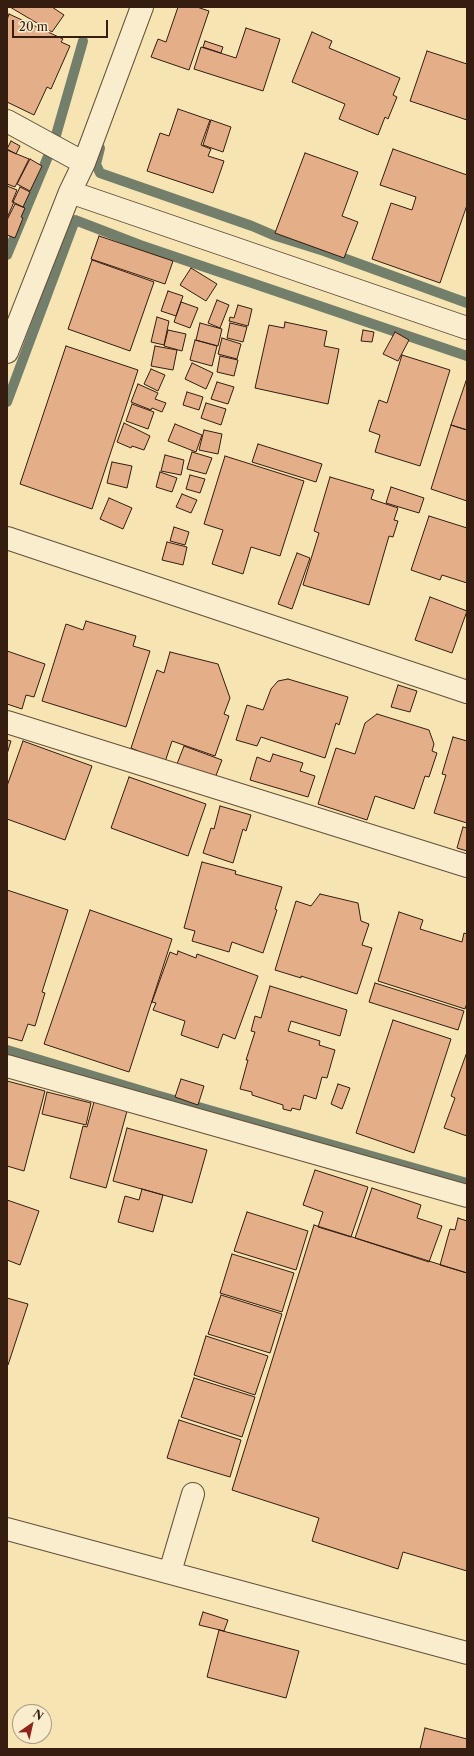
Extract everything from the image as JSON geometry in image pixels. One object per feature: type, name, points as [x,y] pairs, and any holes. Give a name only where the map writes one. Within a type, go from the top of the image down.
[{"type":"street","points":[[7,352],[70,192],[84,162],[142,7]]},
{"type":"street","points":[[7,121],[84,162]]},
{"type":"street","points":[[70,192],[467,328]]},
{"type":"street","points":[[7,538],[467,692]]},
{"type":"street","points":[[7,722],[467,866]]},
{"type":"street","points":[[7,1066],[467,1196]]},
{"type":"street","points":[[170,1572],[193,1494]]},
{"type":"street","points":[[7,1529],[467,1653]]},
{"type":"building","points":[[10,7],[52,7],[64,15],[52,32]]},
{"type":"building","points":[[178,7],[197,7],[209,11],[189,70],[151,57],[158,39],[166,42]]},
{"type":"building","points":[[9,14],[63,39],[61,42],[70,46],[51,89],[47,87],[34,115],[7,102],[7,20]]},
{"type":"building","points":[[246,28],[280,39],[263,91],[194,69],[201,47],[236,58]]},
{"type":"building","points":[[312,32],[332,41],[329,48],[400,78],[393,95],[397,97],[388,119],[385,117],[378,135],[339,119],[345,104],[292,82]]},
{"type":"building","points":[[205,41],[223,47],[221,53],[203,47]]},
{"type":"building","points":[[427,51],[467,64],[467,120],[410,101]]},
{"type":"building","points":[[178,109],[210,120],[201,145],[211,149],[208,156],[224,161],[213,193],[147,171],[160,133],[169,136]]},
{"type":"building","points":[[211,120],[231,127],[223,152],[203,145]]},
{"type":"building","points":[[11,141],[20,146],[16,154],[7,149]]},
{"type":"building","points":[[393,149],[467,175],[467,205],[440,283],[372,259],[391,203],[412,210],[416,197],[380,185]]},
{"type":"building","points":[[7,150],[29,159],[15,187],[7,184]]},
{"type":"building","points":[[305,153],[358,172],[342,216],[358,222],[344,258],[275,233]]},
{"type":"building","points":[[30,159],[42,166],[30,191],[17,184]]},
{"type":"building","points":[[7,186],[17,190],[12,202],[14,202],[7,218]]},
{"type":"building","points":[[20,187],[30,192],[23,207],[13,202]]},
{"type":"building","points":[[15,204],[25,208],[21,217],[23,218],[15,238],[7,235],[7,220]]},
{"type":"building","points":[[99,236],[173,261],[165,284],[91,259]]},
{"type":"building","points":[[92,260],[154,282],[130,351],[68,329]]},
{"type":"building","points":[[191,268],[217,284],[206,301],[180,285]]},
{"type":"building","points":[[168,291],[183,296],[176,316],[161,311]]},
{"type":"building","points":[[217,300],[229,305],[220,328],[208,323]]},
{"type":"building","points":[[181,302],[198,308],[190,328],[174,322]]},
{"type":"building","points":[[238,305],[252,309],[248,326],[229,321],[230,317],[234,318]]},
{"type":"building","points":[[157,317],[169,321],[164,345],[151,342]]},
{"type":"building","points":[[285,322],[327,331],[324,346],[339,349],[328,404],[255,388],[269,325],[284,328]]},
{"type":"building","points":[[200,323],[222,329],[218,346],[196,340]]},
{"type":"building","points":[[230,323],[247,327],[243,342],[227,338]]},
{"type":"building","points":[[168,330],[186,334],[182,351],[164,346]]},
{"type":"building","points":[[363,330],[374,332],[372,342],[361,341]]},
{"type":"building","points":[[395,332],[409,340],[398,361],[383,354]]},
{"type":"building","points":[[222,338],[241,344],[237,359],[218,354]]},
{"type":"building","points":[[195,340],[217,346],[212,366],[190,360]]},
{"type":"building","points":[[66,346],[138,370],[92,509],[20,484]]},
{"type":"building","points":[[155,346],[177,350],[173,370],[151,366]]},
{"type":"building","points":[[402,355],[450,370],[420,466],[375,452],[380,435],[369,431],[379,400],[387,403]]},
{"type":"building","points":[[220,356],[238,360],[234,376],[217,372]]},
{"type":"building","points":[[192,363],[213,373],[206,389],[185,379]]},
{"type":"building","points":[[151,369],[165,375],[158,391],[144,384]]},
{"type":"building","points":[[467,378],[467,430],[451,425]]},
{"type":"building","points":[[217,382],[234,387],[228,404],[211,399]]},
{"type":"building","points":[[138,384],[158,393],[155,399],[166,403],[162,412],[152,408],[151,410],[131,402]]},
{"type":"building","points":[[187,392],[203,397],[199,410],[183,405]]},
{"type":"building","points":[[206,403],[226,409],[221,425],[201,418]]},
{"type":"building","points":[[132,404],[154,412],[148,429],[126,421]]},
{"type":"building","points":[[124,423],[150,436],[144,450],[132,446],[131,448],[117,442]]},
{"type":"building","points":[[175,424],[202,435],[196,452],[168,441]]},
{"type":"building","points":[[451,425],[467,430],[467,501],[431,489]]},
{"type":"building","points":[[204,430],[222,434],[218,454],[199,450]]},
{"type":"building","points":[[258,444],[322,464],[316,482],[252,462]]},
{"type":"building","points":[[192,452],[212,458],[206,474],[187,469]]},
{"type":"building","points":[[165,455],[184,460],[181,475],[161,471]]},
{"type":"building","points":[[225,456],[304,481],[280,556],[251,547],[243,574],[212,564],[223,530],[204,524]]},
{"type":"building","points":[[112,462],[132,466],[127,488],[107,483]]},
{"type":"building","points":[[160,472],[177,478],[172,492],[156,487]]},
{"type":"building","points":[[190,475],[205,479],[200,493],[186,489]]},
{"type":"building","points":[[330,477],[374,490],[371,499],[398,508],[394,520],[398,521],[393,537],[389,536],[369,605],[303,585],[319,533],[314,531]]},
{"type":"building","points":[[391,487],[424,498],[419,513],[386,503]]},
{"type":"building","points":[[182,494],[197,500],[191,513],[176,507]]},
{"type":"building","points":[[109,498],[132,508],[123,529],[100,519]]},
{"type":"building","points":[[429,516],[467,528],[467,583],[442,575],[440,580],[411,570]]},
{"type":"building","points":[[174,527],[189,532],[185,545],[170,541]]},
{"type":"building","points":[[167,542],[187,547],[183,565],[162,560]]},
{"type":"building","points":[[297,553],[310,558],[292,609],[278,604]]},
{"type":"building","points":[[430,597],[467,611],[452,653],[415,640]]},
{"type":"building","points":[[86,621],[136,636],[133,646],[150,651],[126,727],[42,701],[66,624],[83,630]]},
{"type":"building","points":[[7,651],[45,664],[34,697],[26,695],[22,709],[7,704]]},
{"type":"building","points":[[170,652],[218,664],[230,698],[224,714],[229,716],[215,756],[172,741],[165,762],[131,748],[157,670],[164,673]]},
{"type":"building","points":[[288,679],[348,697],[339,725],[336,723],[325,758],[261,737],[257,746],[236,740],[247,705],[263,710],[271,689],[278,681]]},
{"type":"building","points":[[398,685],[417,691],[410,712],[391,707]]},
{"type":"building","points":[[377,714],[429,730],[434,744],[432,751],[437,753],[429,777],[425,776],[414,809],[375,796],[367,820],[318,804],[336,748],[355,754],[365,723]]},
{"type":"building","points":[[453,737],[467,741],[467,823],[434,813],[446,775],[442,774]]},
{"type":"building","points":[[7,740],[11,741],[7,754]]},
{"type":"building","points":[[23,741],[92,766],[65,840],[7,819],[7,786]]},
{"type":"building","points":[[184,746],[222,760],[215,778],[177,764]]},
{"type":"building","points":[[273,754],[303,763],[300,771],[315,776],[308,797],[250,780],[257,757],[270,762]]},
{"type":"building","points":[[129,777],[206,804],[188,856],[111,828]]},
{"type":"building","points":[[220,806],[251,815],[246,831],[243,829],[233,863],[203,853],[211,828],[214,829]]},
{"type":"building","points":[[463,827],[467,828],[467,851],[457,848]]},
{"type":"building","points":[[202,862],[236,871],[235,874],[282,887],[275,909],[277,910],[263,953],[232,942],[229,952],[192,941],[195,931],[184,928]]},
{"type":"building","points":[[7,890],[68,910],[42,992],[45,993],[35,1026],[28,1024],[22,1041],[7,1037]]},
{"type":"building","points":[[320,894],[358,903],[361,921],[369,924],[362,945],[372,948],[357,994],[301,976],[301,978],[275,970],[296,901],[311,906]]},
{"type":"building","points":[[90,910],[172,939],[129,1072],[44,1044]]},
{"type":"building","points":[[399,912],[423,920],[420,929],[462,942],[464,933],[467,934],[467,1003],[465,1009],[378,981]]},
{"type":"building","points":[[178,951],[196,958],[197,954],[258,976],[235,1039],[223,1034],[218,1048],[181,1035],[185,1021],[153,1010],[156,1003],[152,1002],[170,952],[177,955]]},
{"type":"building","points":[[375,983],[464,1011],[458,1030],[369,1002]]},
{"type":"building","points":[[270,986],[347,1010],[340,1036],[291,1021],[288,1031],[320,1041],[319,1045],[335,1050],[327,1078],[322,1077],[316,1099],[304,1095],[300,1110],[292,1108],[291,1111],[283,1109],[283,1105],[252,1095],[252,1092],[240,1089],[248,1060],[246,1060],[255,1032],[251,1031],[255,1016],[261,1018]]},
{"type":"building","points":[[393,1020],[451,1039],[414,1153],[356,1133]]},
{"type":"building","points":[[467,1052],[467,1136],[444,1128],[455,1098],[451,1096]]},
{"type":"building","points":[[181,1079],[204,1086],[198,1105],[175,1097]]},
{"type":"building","points":[[7,1081],[45,1091],[24,1171],[7,1166]]},
{"type":"building","points":[[338,1084],[350,1088],[342,1109],[331,1104]]},
{"type":"building","points":[[47,1092],[91,1103],[86,1125],[42,1114]]},
{"type":"building","points":[[94,1102],[127,1111],[106,1188],[70,1178],[83,1126],[87,1127]]},
{"type":"building","points":[[127,1128],[207,1150],[192,1203],[113,1181]]},
{"type":"building","points":[[315,1170],[368,1187],[351,1237],[318,1227],[323,1212],[303,1205]]},
{"type":"building","points":[[372,1188],[421,1205],[417,1218],[442,1226],[429,1262],[355,1238]]},
{"type":"building","points":[[142,1189],[163,1195],[153,1232],[118,1222],[125,1196],[139,1200]]},
{"type":"building","points":[[7,1200],[39,1211],[20,1265],[7,1260]]},
{"type":"building","points":[[247,1212],[308,1231],[296,1270],[234,1251]]},
{"type":"building","points":[[458,1218],[467,1221],[467,1273],[440,1265],[450,1229],[455,1230]]},
{"type":"building","points":[[314,1225],[467,1273],[467,1571],[403,1552],[398,1569],[312,1541],[319,1518],[232,1490]]},
{"type":"building","points":[[232,1254],[294,1273],[282,1312],[220,1293]]},
{"type":"building","points":[[221,1295],[282,1314],[270,1353],[208,1334]]},
{"type":"building","points":[[7,1298],[28,1304],[8,1365],[7,1365]]},
{"type":"building","points":[[206,1336],[268,1356],[255,1395],[194,1375]]},
{"type":"building","points":[[194,1378],[255,1397],[242,1437],[181,1417]]},
{"type":"building","points":[[179,1420],[241,1440],[230,1477],[167,1458]]},
{"type":"building","points":[[203,1612],[228,1620],[224,1631],[199,1625]]},
{"type":"building","points":[[219,1630],[299,1651],[286,1698],[207,1677]]},
{"type":"building","points":[[425,1728],[467,1739],[467,1749],[420,1749]]},
{"type":"waterway","points":[[7,255],[54,142],[83,41]]},
{"type":"waterway","points":[[100,148],[96,164],[100,173],[252,226],[273,235],[324,251],[467,303]]},
{"type":"waterway","points":[[7,402],[75,220],[140,245],[467,356]]},
{"type":"waterway","points":[[7,1050],[156,1095],[467,1183]]}]
